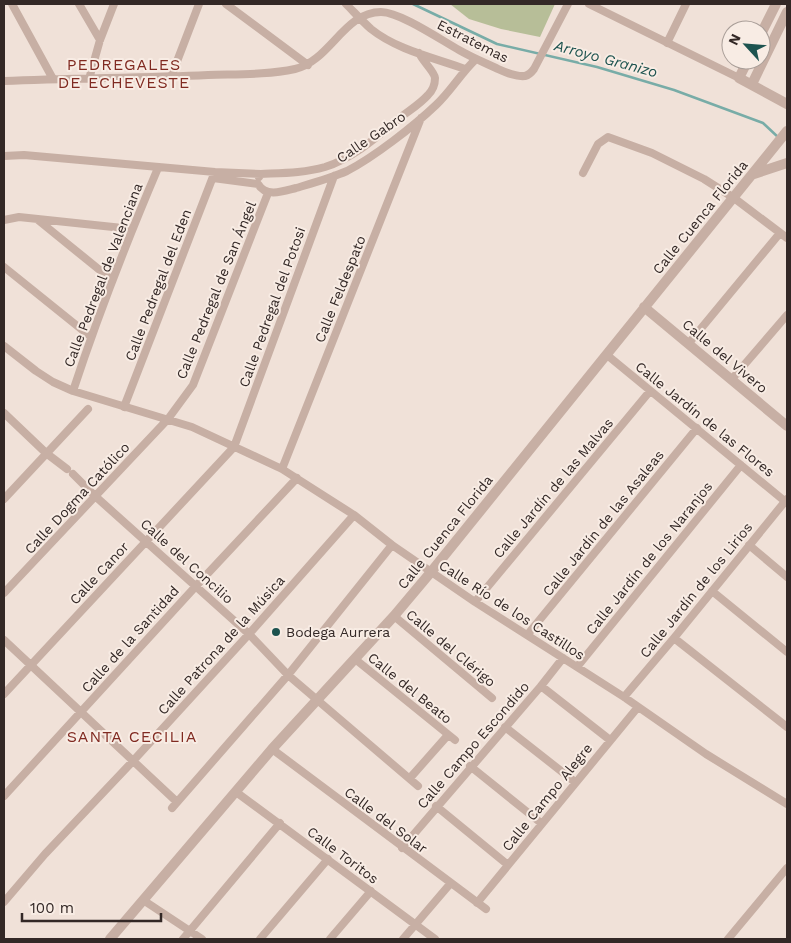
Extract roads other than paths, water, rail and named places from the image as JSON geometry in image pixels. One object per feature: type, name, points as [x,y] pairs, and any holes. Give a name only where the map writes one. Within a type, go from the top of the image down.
[{"type":"street","points":[[12,4],[53,79]]},
{"type":"street","points":[[79,4],[100,40]]},
{"type":"street","points":[[89,79],[100,40],[114,4]]},
{"type":"street","points":[[170,77],[199,4]]},
{"type":"street","points":[[226,4],[308,65]]},
{"type":"street","points":[[346,4],[372,30],[385,38],[419,53],[465,69]]},
{"type":"street","name":"Estratemas","points":[[359,18],[382,12],[395,15],[476,59],[518,76],[528,75],[534,69],[568,4]]},
{"type":"street","points":[[589,4],[752,84],[787,104]]},
{"type":"street","points":[[607,13],[611,4]]},
{"type":"street","points":[[667,42],[686,4]]},
{"type":"street","points":[[768,20],[776,4]]},
{"type":"street","points":[[752,84],[787,12]]},
{"type":"street","points":[[4,81],[170,77],[277,71],[308,65],[359,18]]},
{"type":"street","name":"Calle Gabro","points":[[214,175],[298,172],[327,166],[345,158],[377,137],[429,95],[434,86],[434,74],[422,61],[419,53]]},
{"type":"street","name":"Calle Gabro","points":[[268,193],[290,190],[334,176],[364,160],[436,105],[465,69],[476,59]]},
{"type":"street","points":[[739,78],[743,70]]},
{"type":"street","name":"Calle Feldespato","points":[[282,469],[421,118]]},
{"type":"street","name":"Calle Cuenca Florida","points":[[110,939],[272,749],[394,616],[431,572],[787,131]]},
{"type":"street","points":[[583,173],[598,144],[608,137],[618,139],[675,164],[734,198],[787,238]]},
{"type":"street","points":[[753,174],[787,162],[773,149]]},
{"type":"street","name":"Calle Gabro","points":[[4,156],[24,155],[158,168],[214,175],[258,184]]},
{"type":"street","name":"Calle Pedregal de Valenciana","points":[[73,391],[112,280],[158,168]]},
{"type":"street","points":[[261,174],[258,184],[268,193]]},
{"type":"street","name":"Calle Pedregal del Eden","points":[[124,408],[214,175]]},
{"type":"street","name":"Calle Pedregal del Potosi","points":[[234,446],[334,176]]},
{"type":"street","name":"Calle Pedregal de San Ángel","points":[[168,419],[193,385],[202,365],[268,193]]},
{"type":"street","points":[[4,220],[20,217],[132,229]]},
{"type":"street","points":[[38,220],[112,280]]},
{"type":"street","points":[[689,343],[780,233]]},
{"type":"street","points":[[4,267],[91,337]]},
{"type":"street","name":"Calle del Vivero","points":[[644,307],[787,426]]},
{"type":"street","points":[[732,380],[787,315]]},
{"type":"street","name":"Calle Río de los Castillos","points":[[4,346],[54,382],[73,391],[124,408],[192,427],[282,469],[354,515],[392,545],[475,602],[528,634],[624,697],[706,754],[787,804]]},
{"type":"street","name":"Calle Jardín de las Flores","points":[[607,355],[787,501]]},
{"type":"street","name":"Calle Jardín de las Malvas","points":[[475,602],[650,391]]},
{"type":"street","points":[[5,496],[88,409]]},
{"type":"street","name":"Calle del Concilio","points":[[4,414],[46,453],[70,471],[95,496],[249,634],[288,675],[418,786]]},
{"type":"street","name":"Calle Dogma Católico","points":[[4,593],[168,419]]},
{"type":"street","name":"Calle Jardín de las Asaleas","points":[[528,634],[697,428]]},
{"type":"street","name":"Calle Canor","points":[[4,694],[222,462],[234,446]]},
{"type":"street","name":"Calle Jardín de los Naranjos","points":[[577,667],[741,465]]},
{"type":"street","name":"Calle de la Santidad","points":[[4,796],[297,478]]},
{"type":"street","name":"Calle Jardín de los Lirios","points":[[624,697],[748,545],[787,501]]},
{"type":"street","name":"Calle Patrona de la Música","points":[[4,902],[45,854],[249,634],[354,515]]},
{"type":"street","points":[[4,640],[133,761],[175,805],[288,675],[392,545]]},
{"type":"street","points":[[748,545],[787,577]]},
{"type":"street","points":[[712,591],[787,652]]},
{"type":"street","name":"Calle del Clérigo","points":[[394,616],[492,698]]},
{"type":"street","points":[[674,638],[787,727]]},
{"type":"street","name":"Calle Campo Escondido","points":[[402,848],[470,766],[541,686],[562,658]]},
{"type":"street","name":"Calle del Beato","points":[[355,659],[452,738],[410,778]]},
{"type":"street","points":[[541,686],[610,740]]},
{"type":"street","name":"Calle Campo Alegre","points":[[477,902],[638,707]]},
{"type":"street","points":[[505,727],[575,782]]},
{"type":"street","name":"Calle del Solar","points":[[272,749],[450,884],[486,909]]},
{"type":"street","points":[[470,766],[541,823]]},
{"type":"street","name":"Calle Toritos","points":[[236,792],[435,939]]},
{"type":"street","points":[[436,806],[508,865]]},
{"type":"street","points":[[183,939],[280,823]]},
{"type":"street","points":[[260,939],[328,859]]},
{"type":"street","points":[[728,939],[787,868]]},
{"type":"street","points":[[403,939],[450,884]]},
{"type":"street","points":[[330,939],[371,892]]},
{"type":"street","points":[[143,900],[202,939]]},
{"type":"waterway","name":"Arroyo Granizo","points":[[413,4],[497,44],[597,67],[674,90],[763,123],[779,138]]},
{"type":"place","name":"Bodega Aurrera","points":[[276,632]]},
{"type":"district","name":"PEDREGALES DE ECHEVESTE","points":[[124,73]]},
{"type":"district","name":"SANTA CECILIA","points":[[132,736]]}]
